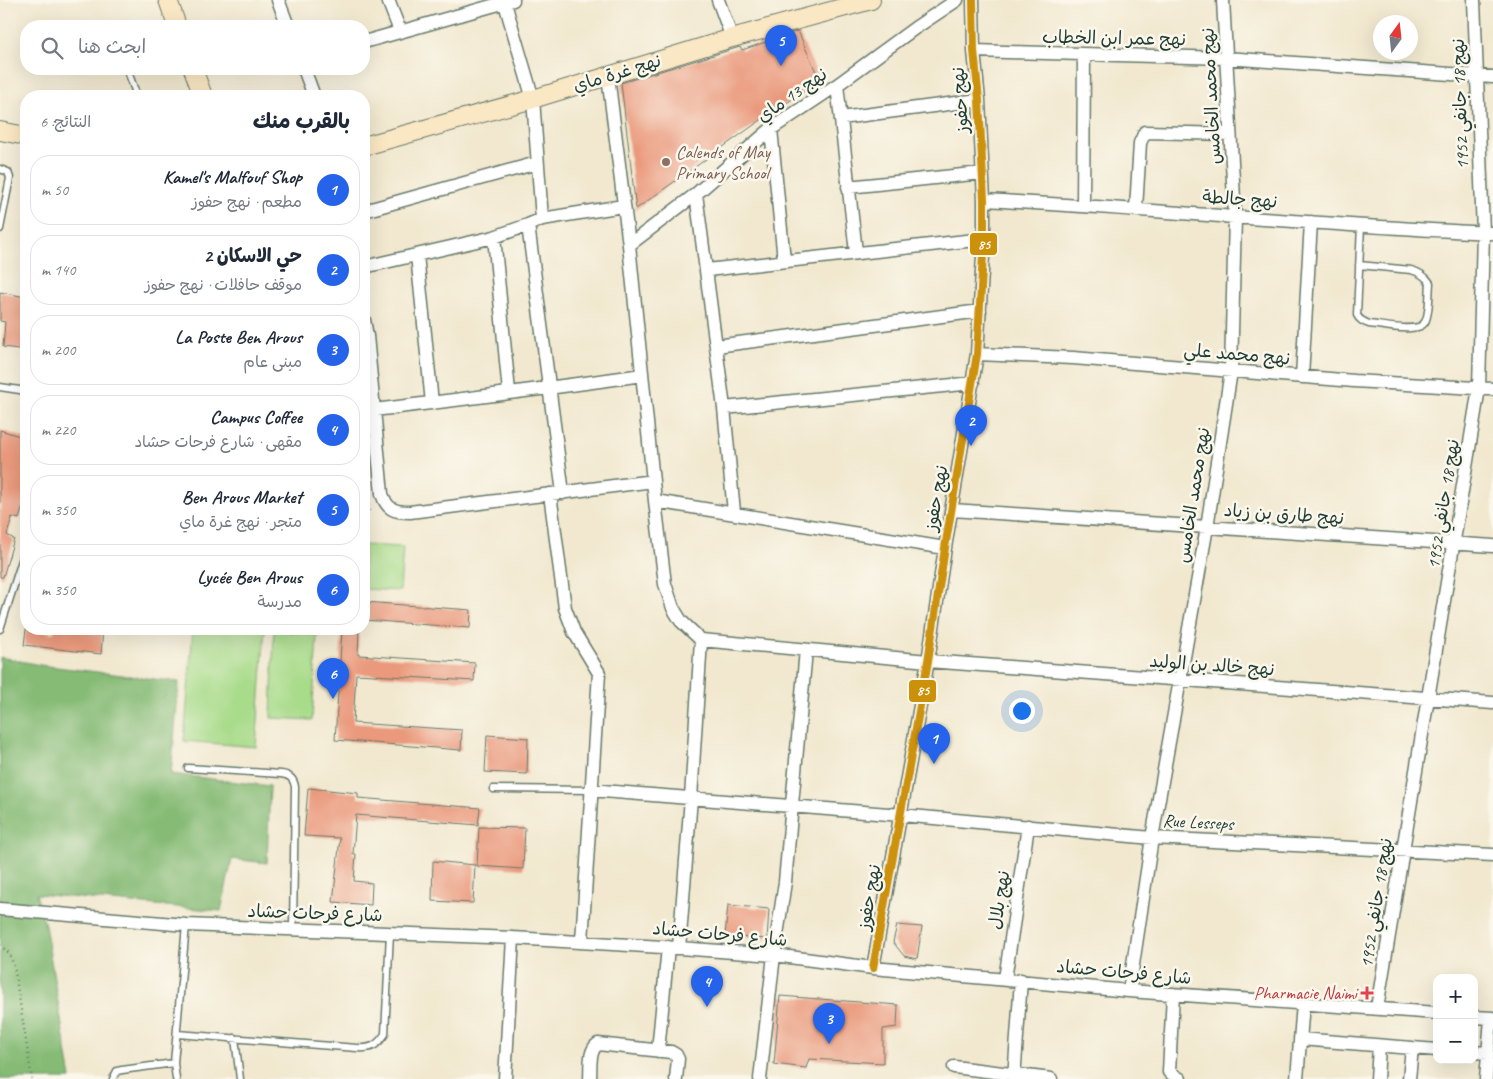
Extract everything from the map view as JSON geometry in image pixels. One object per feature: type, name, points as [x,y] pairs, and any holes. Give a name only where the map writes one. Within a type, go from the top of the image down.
[{"type":"street","points":[[168,0],[175,20]]},
{"type":"street","points":[[278,0],[286,20]]},
{"type":"street","points":[[388,0],[400,32]]},
{"type":"street","points":[[718,0],[732,38]]},
{"type":"street","name":"نهج غرة ماي","points":[[370,144],[533,99],[844,3],[871,0]]},
{"type":"street","name":"نهج 13 ماي","points":[[629,244],[696,194],[771,129],[957,0]]},
{"type":"street","name":"نهج حفوز","points":[[874,968],[928,661],[977,354],[984,238],[984,200],[972,0]]},
{"type":"street","name":"نهج محمد الخامس","points":[[1129,991],[1152,838],[1207,527],[1231,371],[1235,217],[1223,0]]},
{"type":"street","name":"نهج 18 جانفي 1952","points":[[1377,1008],[1479,388],[1488,233],[1476,76],[1474,0]]},
{"type":"street","points":[[370,40],[507,1],[533,99],[542,219]]},
{"type":"street","name":"نهج عمر ابن الخطاب","points":[[974,52],[1226,58],[1493,77]]},
{"type":"street","points":[[1083,205],[1084,55]]},
{"type":"street","points":[[195,75],[201,90]]},
{"type":"street","points":[[306,75],[312,90]]},
{"type":"street","points":[[608,76],[629,244],[665,584],[672,608],[681,621],[701,640],[691,798],[674,948],[658,1051]]},
{"type":"street","points":[[837,85],[856,252]]},
{"type":"street","points":[[841,118],[979,100]]},
{"type":"street","points":[[771,129],[784,260]]},
{"type":"street","points":[[0,131],[20,135]]},
{"type":"street","points":[[1136,209],[1140,143],[1145,132],[1230,134]]},
{"type":"street","points":[[370,209],[537,163]]},
{"type":"street","points":[[848,187],[982,173]]},
{"type":"street","points":[[696,194],[724,408],[734,512]]},
{"type":"street","name":"نهج جالطة","points":[[984,200],[1488,233]]},
{"type":"street","points":[[370,266],[494,237],[542,219],[623,206]]},
{"type":"street","points":[[1302,377],[1311,222]]},
{"type":"street","points":[[528,225],[549,389],[565,608],[574,632],[599,673],[590,790],[582,941]]},
{"type":"street","points":[[494,237],[509,392]]},
{"type":"street","points":[[707,270],[984,238]]},
{"type":"street","points":[[417,255],[432,402]]},
{"type":"street","points":[[716,346],[980,311]]},
{"type":"street","name":"نهج محمد علي","points":[[977,354],[1073,358],[1302,377],[1493,389]]},
{"type":"street","points":[[370,374],[382,494],[388,507],[395,512],[410,512],[653,481]]},
{"type":"street","points":[[374,410],[509,392],[549,389],[642,375]]},
{"type":"street","points":[[724,408],[973,383]]},
{"type":"street","points":[[655,501],[734,512],[945,548]]},
{"type":"street","name":"نهج طارق بن زياد","points":[[952,510],[1493,546]]},
{"type":"street","name":"نهج خالد بن الوليد","points":[[701,640],[928,661],[1493,703]]},
{"type":"street","points":[[760,1079],[774,955],[785,882],[806,650]]},
{"type":"street","name":"Rue Lesseps","points":[[590,790],[902,815],[1152,838],[1493,855]]},
{"type":"street","name":"نهج بلال","points":[[1005,979],[1028,826]]},
{"type":"street","name":"شارع فرحات حشاد","points":[[0,909],[186,925],[582,941],[774,955],[874,968],[1129,991],[1433,1013]]},
{"type":"street","points":[[505,1079],[513,938]]},
{"type":"street","points":[[1014,1077],[1021,980]]},
{"type":"street","points":[[1173,994],[1166,1075],[1180,1079]]},
{"type":"street","points":[[1297,1079],[1302,1003]]},
{"type":"street","points":[[1478,1017],[1492,1018],[1486,1079]]},
{"type":"street","points":[[1300,1039],[1379,1047],[1433,1050]]},
{"type":"street","points":[[590,1079],[593,1047],[598,1044],[671,1052],[678,1059],[676,1079]]},
{"type":"street","points":[[1377,1079],[1379,1047]]},
{"type":"street","points":[[1409,1079],[1412,1048]]},
{"type":"street","points":[[1478,1052],[1488,1053]]},
{"type":"street","points":[[954,1067],[1014,1077],[1051,1079]]},
{"type":"lane","points":[[129,75],[135,90]]},
{"type":"lane","points":[[0,169],[8,172],[10,178],[0,228]]},
{"type":"lane","points":[[1359,265],[1411,270],[1427,278],[1430,282],[1426,322],[1413,329],[1369,324],[1360,320],[1357,315],[1359,265],[1361,225]]},
{"type":"lane","points":[[0,387],[20,390]]},
{"type":"lane","points":[[0,629],[20,567]]},
{"type":"lane","points":[[188,768],[281,774],[293,780],[295,787],[293,930]]},
{"type":"lane","points":[[493,789],[590,790]]},
{"type":"lane","points":[[176,1079],[174,1063],[186,925]]},
{"type":"lane","points":[[177,1034],[362,1048],[379,1044],[385,1034],[390,933]]},
{"type":"lane","points":[[235,1038],[240,1079]]},
{"type":"lane","points":[[113,1079],[117,1071],[174,1063]]},
{"type":"path","points":[[0,945],[9,953],[14,966],[32,1079]]},
{"type":"green space","points":[[370,545],[403,547],[400,591],[370,589]]},
{"type":"green space","points":[[193,635],[265,635],[256,747],[184,741]]},
{"type":"green space","points":[[274,635],[317,635],[312,720],[271,718]]},
{"type":"green space","points":[[0,657],[40,665],[179,682],[171,774],[270,786],[267,863],[232,859],[221,911],[36,894],[45,925],[71,1079],[0,1079]]},
{"type":"building","name":"Calends of May Primary School","points":[[798,31],[820,81],[768,115],[636,209],[621,83],[740,47],[742,50]]},
{"type":"building","points":[[0,292],[20,296],[20,349],[3,347],[5,322],[0,321]]},
{"type":"building","points":[[0,430],[20,436],[20,516],[19,519],[12,517],[7,535],[14,539],[3,577],[0,577]]},
{"type":"building","points":[[370,602],[471,610],[470,628],[370,620]]},
{"type":"building","points":[[25,635],[103,635],[101,654],[24,645]]},
{"type":"building","points":[[342,635],[359,635],[358,655],[475,663],[474,681],[356,674],[353,723],[462,730],[461,750],[335,740]]},
{"type":"building","points":[[487,735],[528,738],[527,774],[485,772]]},
{"type":"building","points":[[308,788],[358,793],[358,798],[480,808],[478,825],[356,815],[353,854],[356,854],[354,881],[372,883],[371,905],[333,902],[340,838],[304,836]]},
{"type":"building","points":[[479,827],[525,828],[523,869],[477,866]]},
{"type":"building","points":[[433,861],[475,865],[473,903],[432,901]]},
{"type":"building","points":[[728,905],[769,909],[767,939],[725,936]]},
{"type":"building","points":[[897,925],[922,927],[917,959],[904,956],[893,942]]},
{"type":"building","points":[[780,996],[898,1005],[897,1027],[883,1029],[883,1063],[809,1059],[806,1068],[774,1064]]},
{"type":"transit line","name":"85","points":[[873,968],[928,661],[977,354],[984,239],[984,200],[979,100],[974,51],[973,0]]},
{"type":"place","name":"Ben Arous Market","points":[[781,66]]},
{"type":"place","name":"Calends of May Primary School","points":[[666,162]]},
{"type":"place","name":"حي الاسكان 2","points":[[971,446]]},
{"type":"place","name":"Lycée Ben Arous","points":[[333,699]]},
{"type":"place","name":"Kamel's Malfouf Shop","points":[[934,764]]},
{"type":"place","name":"Pharmacie Naimi","points":[[1367,993]]},
{"type":"place","name":"Campus Coffee","points":[[707,1007]]},
{"type":"place","name":"La Poste Ben Arous","points":[[829,1044]]}]
